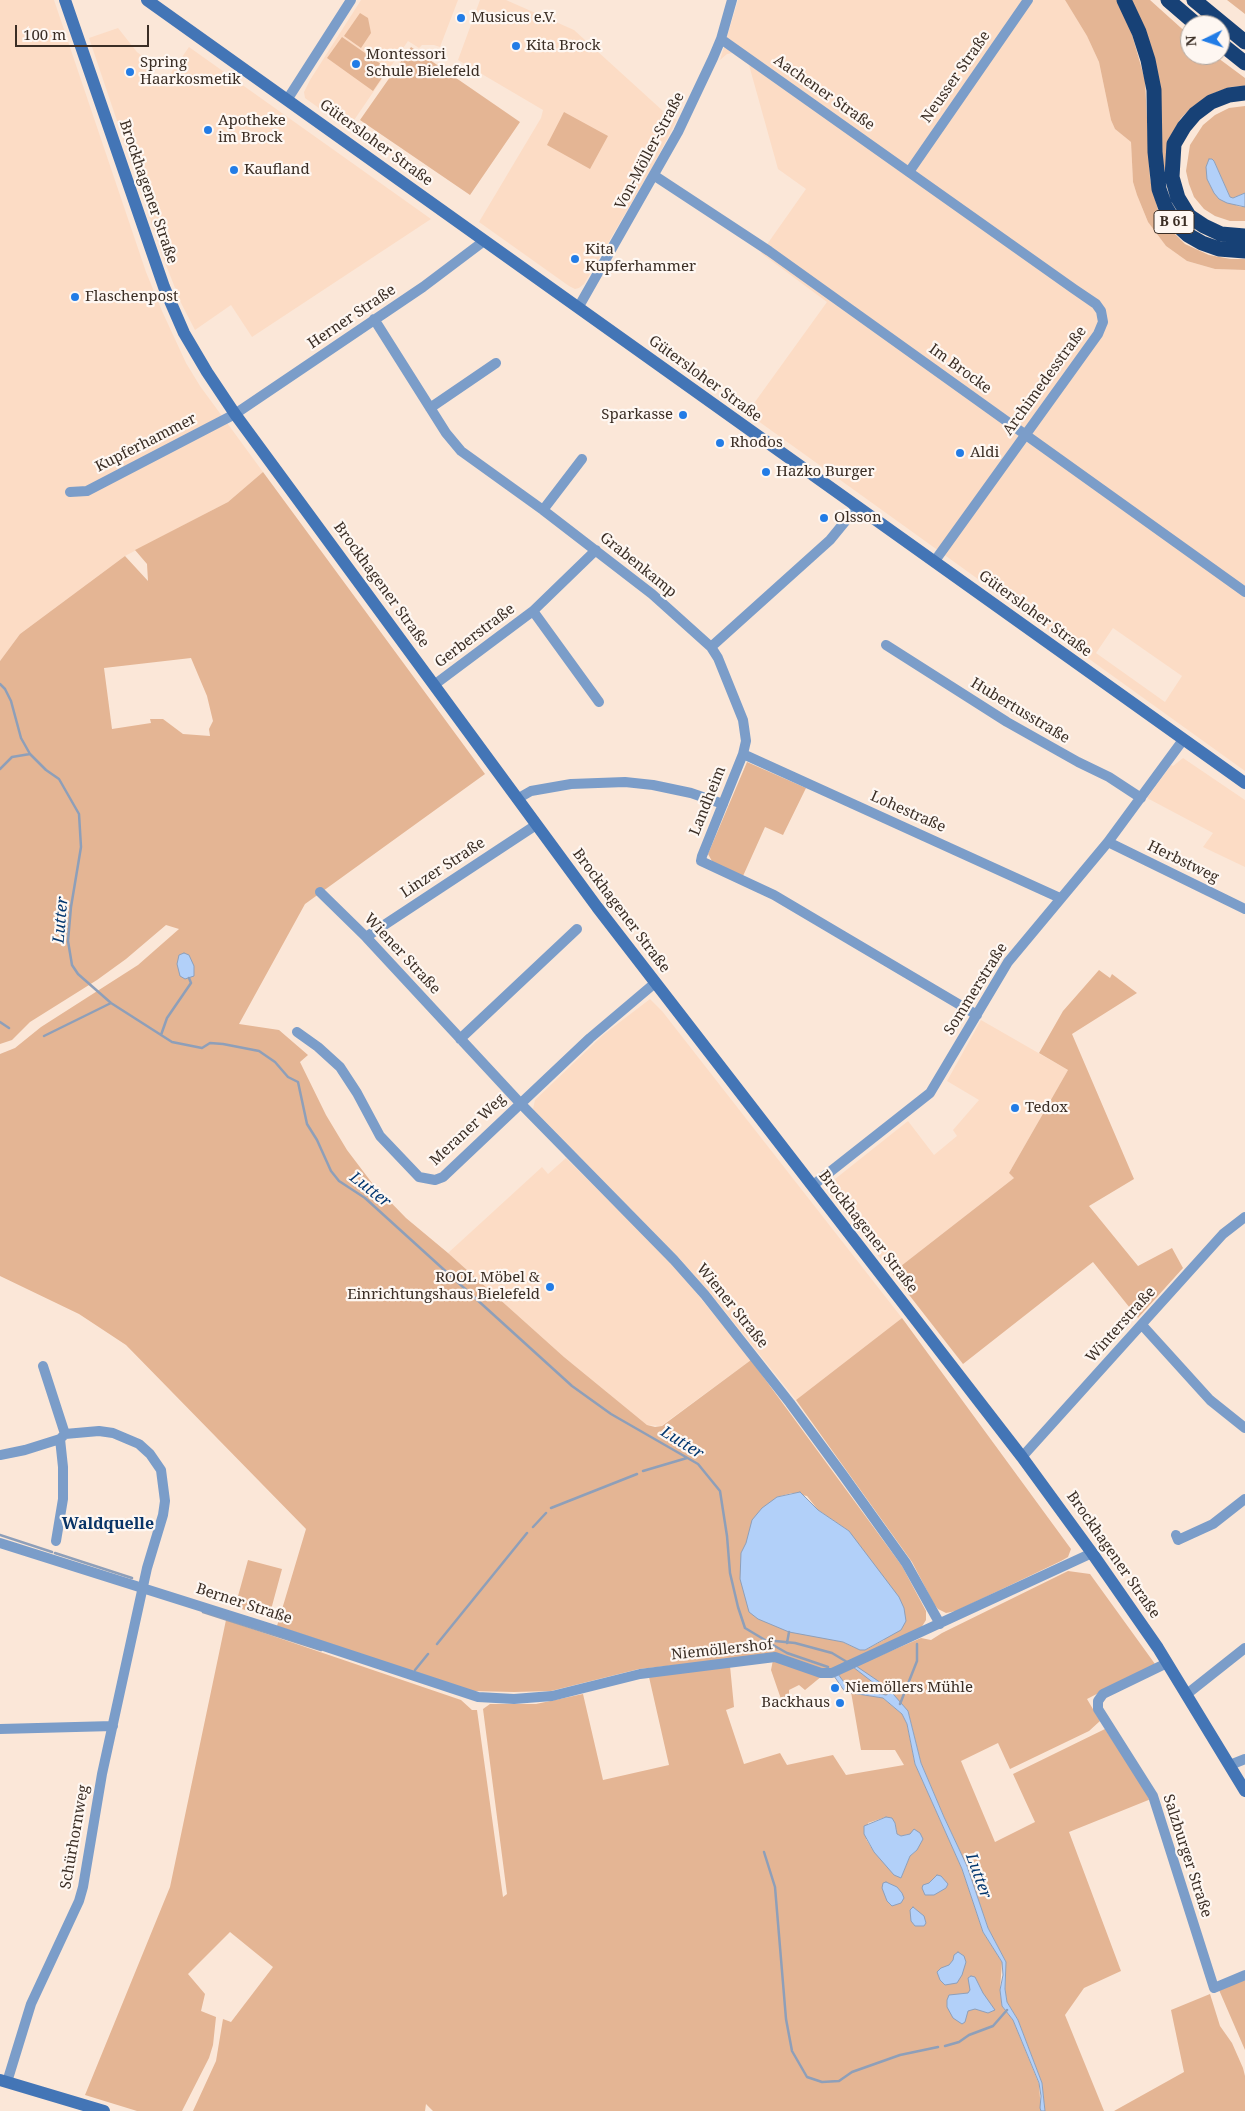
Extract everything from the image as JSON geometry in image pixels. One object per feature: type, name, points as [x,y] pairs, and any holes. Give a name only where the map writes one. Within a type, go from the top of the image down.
[{"type":"highway","name":"B 61","points":[[1124,0],[1139,32],[1154,90],[1155,152],[1159,189],[1165,206],[1175,223],[1188,235],[1202,243],[1219,249],[1245,251]]},
{"type":"highway","points":[[1168,0],[1185,15]]},
{"type":"highway","points":[[1194,0],[1245,42]]},
{"type":"highway","points":[[1230,51],[1245,64]]},
{"type":"highway","points":[[1245,93],[1220,98],[1195,114],[1184,127],[1174,144],[1172,177],[1178,198],[1189,216],[1220,234],[1245,236]]},
{"type":"main road","name":"Brockhagener Straße","points":[[65,0],[174,312],[207,372],[235,414],[536,825],[655,983],[1022,1457],[1092,1553],[1167,1663],[1245,1791]]},
{"type":"main road","name":"Gütersloher Straße","points":[[147,0],[1245,783]]},
{"type":"main road","points":[[4,2081],[104,2111]]},
{"type":"street","points":[[287,100],[351,0]]},
{"type":"street","name":"Von-Möller-Straße","points":[[578,308],[655,176],[721,39],[732,0]]},
{"type":"street","name":"Neusser Straße","points":[[909,172],[1028,0]]},
{"type":"street","name":"Aachener Straße","points":[[721,39],[909,172]]},
{"type":"street","name":"Archimedesstraße","points":[[909,172],[1096,304],[1101,311],[1103,322],[1098,334],[934,562]]},
{"type":"street","name":"Im Brocke","points":[[655,176],[770,251],[1245,592]]},
{"type":"street","name":"Herner Straße","points":[[235,414],[423,287],[484,241]]},
{"type":"street","name":"Grabenkamp","points":[[374,319],[430,408],[461,451],[543,510],[652,594],[710,647]]},
{"type":"street","points":[[430,408],[496,363]]},
{"type":"street","name":"Kupferhammer","points":[[70,492],[87,490],[235,414]]},
{"type":"street","points":[[543,510],[582,459]]},
{"type":"street","points":[[710,647],[830,540],[857,507]]},
{"type":"street","name":"Gerberstraße","points":[[434,685],[533,611],[596,550]]},
{"type":"street","name":"Gerberstraße","points":[[533,611],[599,702]]},
{"type":"street","name":"Hubertusstraße","points":[[886,645],[1007,722],[1078,762],[1110,777],[1141,798]]},
{"type":"street","name":"Landheim","points":[[710,647],[718,658],[743,720],[746,741],[743,754],[701,861],[774,895],[977,1015]]},
{"type":"street","name":"Sommerstraße","points":[[812,1186],[930,1093],[1008,962],[1108,842],[1183,740]]},
{"type":"street","name":"Lohestraße","points":[[743,754],[1060,898]]},
{"type":"street","points":[[517,799],[531,791],[571,784],[625,782],[691,793],[723,804]]},
{"type":"street","name":"Linzer Straße","points":[[366,937],[536,825]]},
{"type":"street","name":"Herbstweg","points":[[1108,842],[1245,909]]},
{"type":"street","name":"Wiener Straße","points":[[320,892],[366,937],[520,1103],[674,1260],[705,1295],[790,1403],[906,1563],[940,1624]]},
{"type":"street","points":[[460,1039],[577,929]]},
{"type":"street","name":"Meraner Weg","points":[[297,1032],[318,1047],[340,1067],[357,1093],[380,1136],[418,1177],[435,1180],[443,1177],[590,1038],[655,983]]},
{"type":"street","name":"Winterstraße","points":[[1022,1457],[1223,1234],[1245,1217]]},
{"type":"street","points":[[1142,1325],[1210,1400],[1245,1428]]},
{"type":"street","points":[[43,1366],[62,1436],[64,1467],[63,1499],[56,1541]]},
{"type":"street","name":"Schürhornweg","points":[[0,1455],[26,1450],[62,1436],[99,1432],[126,1437],[139,1444],[150,1454],[160,1470],[164,1486],[163,1515],[146,1568],[144,1588],[102,1774],[83,1887],[79,1901],[30,2004],[4,2081]]},
{"type":"street","points":[[1176,1535],[1178,1540],[1213,1524],[1245,1499]]},
{"type":"street","name":"Berner Straße","points":[[0,1543],[478,1697]]},
{"type":"street","name":"Niemöllershof","points":[[478,1697],[514,1699],[552,1696],[640,1674],[775,1657],[826,1674],[940,1624],[1092,1553]]},
{"type":"street","points":[[1187,1694],[1245,1648]]},
{"type":"street","name":"Salzburger Straße","points":[[1167,1663],[1103,1694],[1098,1701],[1098,1709],[1153,1796],[1214,1988],[1245,1975]]},
{"type":"street","points":[[0,1729],[113,1726]]},
{"type":"street","points":[[1230,1765],[1245,1759]]},
{"type":"shaded area","points":[[0,0],[54,0],[146,272],[162,311],[186,363],[200,386],[263,472],[228,502],[125,556],[20,634],[0,661]]},
{"type":"shaded area","name":"Montessori Schule Bielefeld","points":[[361,0],[458,0],[440,47],[422,45],[419,48],[408,41],[348,129],[305,98],[304,92]]},
{"type":"shaded area","points":[[480,0],[506,0],[574,30],[663,111],[662,113],[677,120],[652,168],[584,284],[579,288],[575,289],[569,286],[479,222],[541,118],[543,110],[458,60]]},
{"type":"shaded area","points":[[738,0],[1065,0],[1087,36],[1099,62],[1111,120],[1115,129],[1131,142],[1133,182],[1148,222],[1166,246],[1187,261],[1215,269],[1245,270],[1245,771],[747,413],[827,302],[761,253],[806,189],[778,169],[749,65],[732,53],[727,54],[720,60]],"holes":[[[1113,628],[1182,676],[1165,702],[1096,653]]]},
{"type":"shaded area","points":[[1065,0],[1117,0],[1131,31],[1145,80],[1150,179],[1158,210],[1169,228],[1185,244],[1209,255],[1231,259],[1245,259],[1245,270],[1215,269],[1187,261],[1166,246],[1148,222],[1133,182],[1131,142],[1115,129],[1111,120],[1099,62],[1087,36]]},
{"type":"shaded area","points":[[1132,0],[1150,0],[1180,27],[1180,65],[1227,65],[1245,78],[1245,86],[1230,87],[1214,93],[1192,107],[1181,118],[1175,128],[1166,178]]},
{"type":"shaded area","points":[[1227,0],[1245,0],[1245,14]]},
{"type":"shaded area","points":[[360,13],[368,18],[371,33],[361,48],[344,36]]},
{"type":"shaded area","points":[[118,28],[137,52],[147,60],[157,86],[163,84],[189,47],[431,219],[252,337],[231,305],[195,330],[181,303],[164,260],[89,38]]},
{"type":"shaded area","points":[[342,37],[388,69],[373,91],[327,58]]},
{"type":"shaded area","points":[[411,47],[520,122],[470,195],[360,120]]},
{"type":"shaded area","points":[[1245,106],[1245,193],[1233,198],[1230,197],[1214,161],[1206,167],[1237,206],[1245,207],[1245,221],[1230,221],[1215,216],[1204,209],[1194,197],[1186,171],[1190,145],[1203,125],[1215,115],[1229,108]]},
{"type":"shaded area","points":[[564,112],[608,136],[590,169],[547,145]]},
{"type":"shaded area","points":[[263,472],[485,774],[305,904],[239,1024],[279,1030],[308,1055],[300,1062],[326,1115],[347,1150],[372,1183],[406,1218],[564,1357],[647,1425],[662,1426],[751,1360],[902,1566],[926,1611],[926,1620],[921,1628],[828,1671],[779,1654],[639,1669],[551,1691],[514,1692],[473,1691],[277,1626],[306,1529],[126,1345],[79,1314],[0,1276],[0,1054],[15,1048],[41,1027],[138,965],[179,929],[166,925],[126,959],[97,980],[30,1022],[12,1040],[0,1044],[0,661],[20,634],[125,556],[148,581],[147,564],[135,550],[228,502]],"holes":[[[191,658],[207,696],[213,721],[209,729],[210,736],[183,734],[163,719],[150,719],[151,723],[112,729],[104,668]],[[792,1493],[807,1496],[818,1510],[849,1531],[884,1640],[865,1650],[860,1650],[843,1642],[828,1638],[741,1553],[777,1497]]]},
{"type":"shaded area","points":[[1183,758],[1245,800],[1245,867],[1203,847],[1213,833],[1147,798],[1171,765],[1173,766]]},
{"type":"shaded area","points":[[747,762],[806,788],[783,835],[765,827],[743,876],[713,863],[708,854]]},
{"type":"shaded area","points":[[1099,970],[1110,978],[1112,974],[1137,993],[1072,1034],[1134,1179],[1089,1206],[1138,1266],[1172,1248],[1183,1268],[1138,1318],[1093,1262],[963,1364],[892,1273],[1014,1178],[1009,1173],[1068,1070],[1039,1053],[1063,1011]]},
{"type":"shaded area","points":[[650,999],[662,1011],[902,1318],[796,1400],[681,1260],[533,1109],[535,1100],[603,1035]]},
{"type":"shaded area","points":[[981,1020],[1068,1070],[1009,1173],[1014,1178],[892,1273],[829,1193],[830,1183],[908,1121],[934,1155],[957,1136],[953,1130],[979,1100],[947,1081]]},
{"type":"shaded area","points":[[566,1158],[671,1262],[751,1360],[661,1426],[647,1425],[564,1357],[448,1253],[542,1167],[548,1174]]},
{"type":"shaded area","points":[[902,1318],[1071,1549],[1068,1557],[1061,1561],[956,1611],[946,1613],[938,1609],[934,1604],[912,1562],[796,1400]]},
{"type":"shaded area","points":[[248,1560],[282,1569],[269,1617],[235,1607]]},
{"type":"shaded area","points":[[1068,1571],[1090,1574],[1155,1664],[1087,1699],[1100,1721],[1089,1731],[1010,1769],[998,1743],[961,1761],[995,1842],[1035,1822],[1013,1774],[1105,1729],[1151,1799],[1069,1832],[1121,1971],[1084,1988],[1065,2015],[1104,2111],[1045,2111],[1042,2083],[1018,2020],[1007,2002],[1005,1989],[1006,1962],[988,1928],[967,1866],[921,1763],[908,1711],[856,1666],[921,1638],[931,1640]]},
{"type":"shaded area","points":[[226,1620],[461,1700],[472,1710],[477,1710],[503,1897],[507,1894],[483,1709],[490,1704],[536,1704],[583,1694],[603,1780],[669,1765],[649,1677],[730,1666],[734,1707],[726,1710],[744,1764],[780,1753],[787,1765],[833,1755],[846,1775],[904,1765],[895,1750],[861,1750],[851,1692],[883,1698],[902,1714],[907,1724],[915,1764],[962,1869],[983,1932],[1002,1962],[1000,1990],[1002,2006],[1013,2020],[1039,2084],[1041,2111],[433,2111],[426,2104],[425,2111],[193,2111],[216,2061],[223,2019],[231,2022],[273,1967],[230,1932],[188,1974],[205,1994],[201,2011],[216,2017],[213,2045],[209,2058],[182,2111],[137,2111],[85,2095],[170,1887]],"holes":[[[886,1817],[895,1823],[897,1834],[901,1836],[910,1834],[917,1850],[910,1856],[901,1878],[874,1852],[866,1839],[868,1823]]]},
{"type":"shaded area","points":[[773,1660],[822,1676],[805,1690],[799,1685],[789,1690],[789,1698],[784,1701],[781,1699],[771,1670]]},
{"type":"shaded area","points":[[853,1667],[888,1694],[886,1696],[846,1685],[838,1674]]},
{"type":"shaded area","points":[[1245,1980],[1245,2050],[1219,1990]]},
{"type":"shaded area","points":[[1210,1994],[1220,2026],[1232,2043],[1243,2068],[1245,2076],[1245,2111],[1114,2111],[1184,2072],[1171,2010]]},
{"type":"water","points":[[1209,159],[1214,161],[1230,197],[1233,198],[1245,193],[1245,207],[1227,203],[1219,199],[1214,193],[1207,179],[1206,167]]},
{"type":"water","points":[[184,953],[189,955],[194,966],[194,976],[185,979],[180,976],[177,964],[179,955]]},
{"type":"water","points":[[800,1492],[818,1510],[849,1531],[899,1597],[904,1608],[906,1621],[901,1630],[865,1650],[860,1650],[843,1642],[789,1632],[758,1619],[749,1612],[740,1579],[741,1553],[746,1543],[752,1520],[762,1508],[777,1497]]},
{"type":"water","points":[[856,1666],[887,1687],[908,1711],[921,1763],[967,1866],[988,1928],[1006,1962],[1005,1989],[1007,2002],[1018,2020],[1042,2083],[1045,2111],[1041,2111],[1040,2108],[1039,2083],[1013,2020],[1002,2006],[1000,1990],[1003,1975],[1002,1962],[983,1932],[962,1869],[915,1764],[907,1724],[902,1714],[883,1698],[845,1692],[834,1676],[838,1674],[846,1685],[853,1688],[888,1694],[853,1667]]},
{"type":"water","points":[[886,1817],[892,1818],[897,1834],[901,1836],[910,1834],[914,1829],[920,1833],[923,1839],[917,1850],[910,1856],[901,1878],[894,1875],[874,1852],[864,1834],[864,1826]]},
{"type":"water","points":[[937,1875],[941,1876],[948,1884],[946,1888],[934,1895],[925,1895],[922,1888],[923,1885],[929,1883]]},
{"type":"water","points":[[886,1882],[897,1887],[902,1893],[904,1898],[901,1903],[892,1906],[887,1901],[882,1888],[883,1883]]},
{"type":"water","points":[[913,1907],[924,1916],[926,1923],[924,1926],[915,1926],[911,1921],[910,1910]]},
{"type":"water","points":[[958,1952],[964,1956],[966,1962],[962,1975],[957,1983],[945,1985],[940,1980],[937,1972],[949,1965],[954,1955]]},
{"type":"water","points":[[971,1976],[975,1977],[995,2010],[988,2013],[975,2009],[968,2011],[965,2022],[962,2024],[953,2018],[947,2007],[947,2000],[949,1995],[968,1993],[970,1990],[968,1978]]},
{"type":"waterway","name":"Lutter","points":[[0,684],[11,701],[21,738],[30,754],[46,770],[59,779],[79,814],[81,847],[71,907],[68,941],[72,965],[78,974],[111,1003],[172,1042],[202,1048],[210,1043],[223,1044],[259,1051],[275,1062],[288,1077],[298,1082],[307,1124],[317,1140],[331,1171],[339,1181],[365,1198],[572,1386],[611,1414],[698,1464],[720,1491],[727,1536],[730,1573],[745,1628],[765,1640],[795,1643],[832,1653],[847,1662]]},
{"type":"waterway","points":[[0,769],[12,757],[30,754]]},
{"type":"waterway","points":[[161,1035],[167,1018],[191,983],[189,978]]},
{"type":"waterway","points":[[44,1036],[111,1003]]},
{"type":"waterway","points":[[0,1022],[9,1028]]},
{"type":"waterway","points":[[643,1471],[687,1458]]},
{"type":"waterway","points":[[551,1508],[637,1474]]},
{"type":"waterway","points":[[533,1527],[546,1513]]},
{"type":"waterway","points":[[437,1644],[527,1533]]},
{"type":"waterway","points":[[0,1535],[52,1552]]},
{"type":"waterway","points":[[55,1553],[132,1578]]},
{"type":"waterway","points":[[203,1612],[321,1650]]},
{"type":"waterway","points":[[787,1643],[789,1632]]},
{"type":"waterway","points":[[766,1641],[787,1653],[828,1667]]},
{"type":"waterway","points":[[900,1704],[917,1661],[917,1644]]},
{"type":"waterway","points":[[415,1670],[428,1654]]},
{"type":"waterway","points":[[764,1852],[775,1887],[786,2019],[792,2051],[807,2077],[822,2082],[839,2081],[852,2072],[900,2055],[938,2047]]},
{"type":"waterway","points":[[945,2046],[959,2042],[969,2035],[993,2026],[1007,2010]]},
{"type":"place","name":"Musicus e.V.","points":[[461,18]]},
{"type":"place","name":"Kita Brock","points":[[516,46]]},
{"type":"place","name":"Montessori Schule Bielefeld","points":[[356,64]]},
{"type":"place","name":"Spring Haarkosmetik","points":[[130,72]]},
{"type":"place","name":"Apotheke im Brock","points":[[208,130]]},
{"type":"place","name":"Kaufland","points":[[234,170]]},
{"type":"place","name":"Kita Kupferhammer","points":[[575,259]]},
{"type":"place","name":"Flaschenpost","points":[[75,297]]},
{"type":"place","name":"Sparkasse","points":[[683,415]]},
{"type":"place","name":"Rhodos","points":[[720,443]]},
{"type":"place","name":"Aldi","points":[[960,453]]},
{"type":"place","name":"Hazko Burger","points":[[766,472]]},
{"type":"place","name":"Olsson","points":[[824,518]]},
{"type":"place","name":"Tedox","points":[[1015,1108]]},
{"type":"place","name":"ROOL Möbel & Einrichtungshaus Bielefeld","points":[[550,1287]]},
{"type":"place","name":"Niemöllers Mühle","points":[[835,1688]]},
{"type":"place","name":"Backhaus","points":[[840,1703]]},
{"type":"district","name":"Waldquelle","points":[[108,1524]]}]
